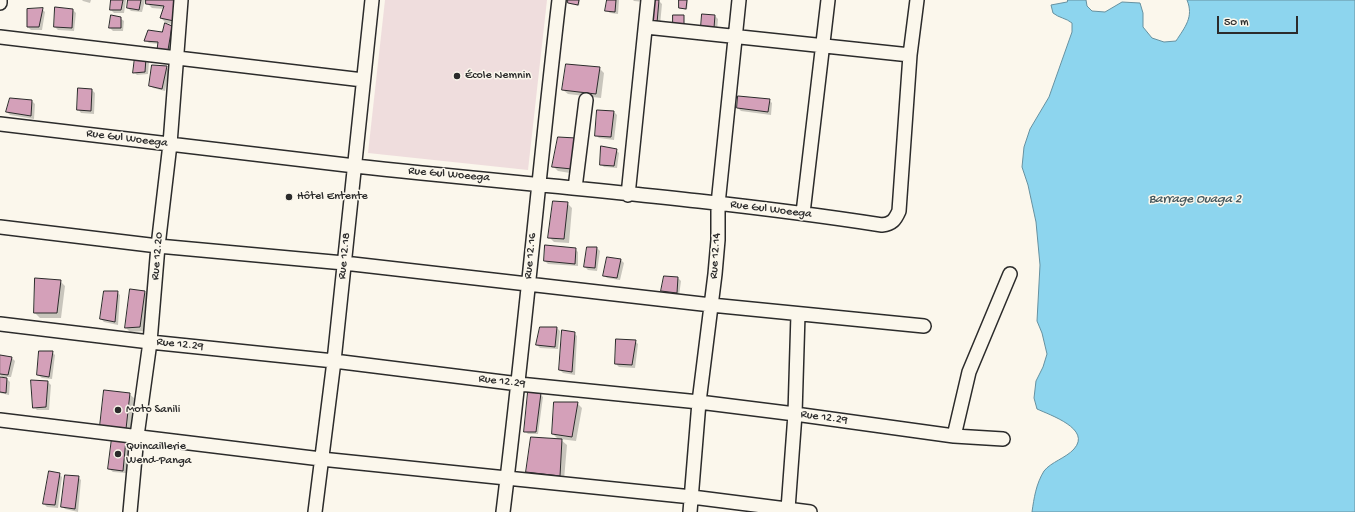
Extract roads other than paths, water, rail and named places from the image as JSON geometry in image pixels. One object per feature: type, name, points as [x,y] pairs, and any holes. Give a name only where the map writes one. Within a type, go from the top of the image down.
[{"type":"street","name":"Rue 12.20","points":[[130,512],[137,436],[150,342],[158,246],[170,144],[181,0]]},
{"type":"street","name":"Rue 12.18","points":[[315,512],[334,362],[372,0]]},
{"type":"street","name":"Rue 12.16","points":[[503,512],[519,384],[528,285],[559,0]]},
{"type":"street","points":[[628,195],[648,0]]},
{"type":"street","name":"Rue 12.14","points":[[690,512],[699,402],[718,240],[718,204],[739,0]]},
{"type":"street","points":[[803,213],[828,0]]},
{"type":"street","points":[[646,27],[910,55],[917,0]]},
{"type":"street","points":[[0,37],[363,80]]},
{"type":"street","name":"Rue Gul Woeega","points":[[0,124],[355,166],[539,184],[628,195],[803,213],[882,225],[890,224],[896,219],[899,211],[910,55]]},
{"type":"street","points":[[575,188],[586,100]]},
{"type":"street","points":[[0,227],[158,246],[344,264],[711,305],[924,326]]},
{"type":"street","points":[[954,436],[969,372],[1010,274]]},
{"type":"street","points":[[788,509],[795,414],[798,314]]},
{"type":"street","name":"Rue 12.29","points":[[0,324],[519,384],[699,402],[954,436],[1003,439]]},
{"type":"street","points":[[0,420],[321,458],[692,497],[810,512]]},
{"type":"water","name":"Barrage Ouaga 2","points":[[1068,0],[1086,0],[1087,6],[1092,11],[1105,12],[1122,2],[1140,3],[1143,13],[1143,27],[1152,38],[1164,42],[1176,41],[1188,22],[1190,12],[1187,0],[1355,0],[1355,512],[1032,512],[1037,486],[1044,471],[1071,452],[1078,442],[1078,435],[1074,429],[1059,419],[1037,409],[1034,398],[1036,381],[1043,367],[1047,354],[1042,333],[1037,321],[1040,265],[1036,222],[1028,185],[1022,167],[1024,147],[1030,129],[1049,97],[1072,32],[1072,23],[1053,13],[1051,5],[1067,2]]},
{"type":"place","name":"École Nemnin","points":[[457,76]]},
{"type":"place","name":"Hôtel Entente","points":[[289,197]]},
{"type":"place","name":"Moto Sanili","points":[[118,410]]},
{"type":"place","name":"Quincaillerie Wend-Panga","points":[[118,454]]}]
